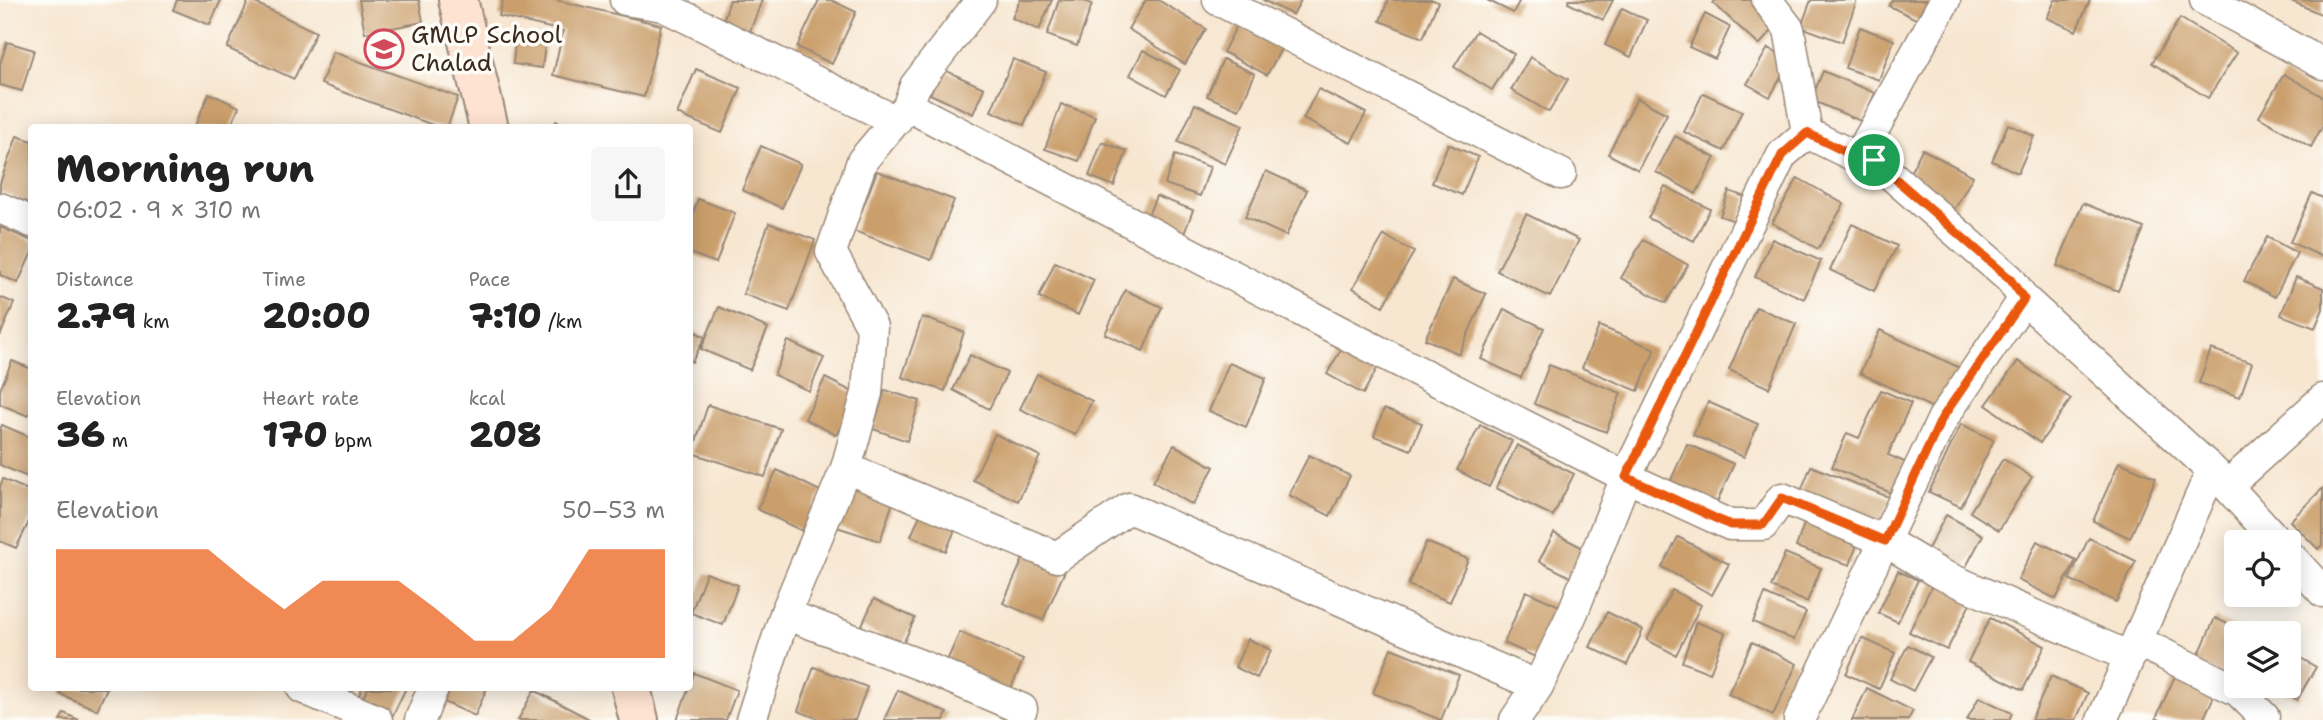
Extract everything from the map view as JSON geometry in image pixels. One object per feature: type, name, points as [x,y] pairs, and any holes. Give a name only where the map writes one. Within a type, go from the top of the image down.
[{"type":"main road","points":[[458,0],[488,124]]},
{"type":"main road","points":[[632,691],[639,720]]},
{"type":"street","points":[[625,0],[663,6],[902,113],[1626,477],[1730,525],[1763,525],[1782,498],[1885,541],[1940,574],[2238,691],[2264,716],[2262,720]]},
{"type":"street","points":[[751,720],[785,614],[846,468],[867,393],[872,327],[831,252],[862,161],[902,113],[915,86],[981,0]]},
{"type":"street","points":[[1218,0],[1561,174]]},
{"type":"street","points":[[1767,0],[1789,29],[1807,133]]},
{"type":"street","points":[[1858,158],[1945,0]]},
{"type":"street","points":[[2205,0],[2323,64]]},
{"type":"street","points":[[1807,133],[1858,158],[1874,160],[2010,279],[2024,299],[2220,478],[2267,530]]},
{"type":"street","points":[[1515,720],[1538,686],[1573,612],[1626,477],[1782,155],[1807,133]]},
{"type":"street","points":[[0,208],[28,220]]},
{"type":"street","points":[[1799,720],[1942,418],[2024,299]]},
{"type":"street","points":[[2102,720],[2133,649],[2220,478],[2323,399]]},
{"type":"street","points":[[846,468],[1057,557],[1129,508],[1538,686]]},
{"type":"street","points":[[2301,568],[2323,592]]},
{"type":"street","points":[[785,614],[923,666],[1022,709]]},
{"type":"street","points":[[309,691],[377,720]]},
{"type":"street","points":[[420,720],[432,691]]},
{"type":"building","points":[[177,0],[221,0],[210,25],[173,10]]},
{"type":"building","points":[[249,0],[316,32],[294,79],[227,48]]},
{"type":"building","points":[[359,0],[419,0],[423,22],[365,33]]},
{"type":"building","points":[[503,0],[556,0],[661,25],[644,97],[553,75],[563,31],[499,16]]},
{"type":"building","points":[[730,0],[762,0],[749,34],[722,24]]},
{"type":"building","points":[[819,0],[831,0],[856,12],[832,64],[797,47]]},
{"type":"building","points":[[1020,0],[1052,0],[1039,30],[1012,18]]},
{"type":"building","points":[[1059,0],[1081,0],[1092,4],[1077,46],[1047,35]]},
{"type":"building","points":[[1146,0],[1158,0],[1206,29],[1185,64],[1128,29]]},
{"type":"building","points":[[1263,0],[1301,0],[1293,15]]},
{"type":"building","points":[[1388,0],[1438,2],[1423,38],[1380,21]]},
{"type":"building","points":[[1487,0],[1520,0],[1513,13]]},
{"type":"building","points":[[1569,0],[1613,0],[1603,20],[1568,3]]},
{"type":"building","points":[[1716,0],[1750,0],[1777,25],[1759,45],[1713,3]]},
{"type":"building","points":[[1811,0],[1857,0],[1842,42],[1801,27]]},
{"type":"building","points":[[1892,0],[1935,0],[1924,23],[1889,6]]},
{"type":"building","points":[[2055,0],[2090,0],[2076,31],[2047,18]]},
{"type":"building","points":[[2289,0],[2323,0],[2323,15]]},
{"type":"building","points":[[1622,8],[1647,20],[1631,57],[1605,45]]},
{"type":"building","points":[[1705,14],[1730,27],[1715,59],[1689,47]]},
{"type":"building","points":[[2180,18],[2237,53],[2208,98],[2152,63]]},
{"type":"building","points":[[1237,25],[1282,47],[1267,75],[1223,52]]},
{"type":"building","points":[[1860,27],[1894,40],[1879,80],[1845,68]]},
{"type":"building","points":[[1476,31],[1514,54],[1492,90],[1454,67]]},
{"type":"building","points":[[7,42],[34,50],[22,91],[0,85],[0,64]]},
{"type":"building","points":[[515,42],[545,45],[542,68],[513,64]]},
{"type":"building","points":[[1768,48],[1790,61],[1770,97],[1747,84]]},
{"type":"building","points":[[1143,50],[1180,70],[1166,95],[1130,75]]},
{"type":"building","points":[[333,52],[458,97],[448,124],[430,124],[321,84]]},
{"type":"building","points":[[1530,57],[1568,79],[1549,112],[1511,90]]},
{"type":"building","points":[[1013,59],[1046,72],[1024,125],[991,111]]},
{"type":"building","points":[[1223,59],[1255,74],[1239,110],[1207,96]]},
{"type":"building","points":[[696,69],[741,88],[722,133],[677,114]]},
{"type":"building","points":[[942,69],[984,88],[973,114],[930,94]]},
{"type":"building","points":[[1823,71],[1875,93],[1863,122],[1811,100]]},
{"type":"building","points":[[2284,74],[2323,97],[2323,125],[2311,147],[2259,117]]},
{"type":"building","points":[[1318,89],[1366,113],[1351,143],[1303,119]]},
{"type":"building","points":[[209,93],[239,107],[232,124],[196,124]]},
{"type":"building","points":[[1703,93],[1742,111],[1724,151],[1684,132]]},
{"type":"building","points":[[1637,98],[1667,114],[1638,170],[1608,154]]},
{"type":"building","points":[[1061,104],[1095,116],[1079,161],[1045,149]]},
{"type":"building","points":[[1195,104],[1243,125],[1225,164],[1178,142]]},
{"type":"building","points":[[2008,124],[2034,136],[2018,173],[1992,161]]},
{"type":"building","points":[[17,136],[28,140],[28,202],[0,192],[0,183]]},
{"type":"building","points":[[1675,136],[1715,158],[1696,194],[1656,172]]},
{"type":"building","points":[[1102,142],[1127,151],[1114,186],[1089,176]]},
{"type":"building","points":[[1448,144],[1478,157],[1462,195],[1432,183]]},
{"type":"building","points":[[761,146],[801,164],[782,208],[742,190]]},
{"type":"building","points":[[1922,149],[1973,176],[1955,209],[1905,183]]},
{"type":"building","points":[[1175,155],[1210,167],[1200,196],[1165,184]]},
{"type":"building","points":[[877,171],[954,200],[931,260],[854,231]]},
{"type":"building","points":[[1266,171],[1307,190],[1286,236],[1245,217]]},
{"type":"building","points":[[1798,178],[1844,204],[1818,249],[1772,223]]},
{"type":"building","points":[[1665,186],[1710,209],[1694,241],[1648,218]]},
{"type":"building","points":[[1729,191],[1748,198],[1738,222],[1720,216]]},
{"type":"building","points":[[2312,193],[2323,198],[2323,257],[2290,242]]},
{"type":"building","points":[[1156,196],[1193,210],[1184,234],[1146,220]]},
{"type":"building","points":[[698,199],[735,213],[716,263],[693,254],[693,213]]},
{"type":"building","points":[[2083,203],[2144,228],[2118,291],[2057,266]]},
{"type":"building","points":[[1526,214],[1579,240],[1550,297],[1497,271]]},
{"type":"building","points":[[769,223],[815,240],[789,311],[743,294]]},
{"type":"building","points":[[1852,224],[1897,246],[1874,291],[1830,270]]},
{"type":"building","points":[[0,227],[28,239],[28,261],[18,283],[0,275]]},
{"type":"building","points":[[1384,235],[1414,252],[1383,306],[1353,288]]},
{"type":"building","points":[[2267,237],[2297,253],[2275,297],[2244,281]]},
{"type":"building","points":[[1772,239],[1821,261],[1804,299],[1755,277]]},
{"type":"building","points":[[1643,240],[1688,265],[1666,303],[1621,278]]},
{"type":"building","points":[[1055,262],[1094,280],[1078,315],[1039,297]]},
{"type":"building","points":[[2296,277],[2323,288],[2323,309],[2315,328],[2281,315]]},
{"type":"building","points":[[1453,279],[1486,294],[1459,354],[1425,339]]},
{"type":"building","points":[[1125,290],[1162,307],[1143,351],[1105,334]]},
{"type":"building","points":[[0,297],[14,303],[0,336]]},
{"type":"building","points":[[719,307],[768,328],[750,370],[701,349]]},
{"type":"building","points":[[1756,307],[1796,324],[1769,388],[1729,370]]},
{"type":"building","points":[[1504,309],[1544,328],[1521,378],[1481,359]]},
{"type":"building","points":[[922,317],[964,332],[945,391],[902,377]]},
{"type":"building","points":[[1599,326],[1655,349],[1638,391],[1582,368]]},
{"type":"building","points":[[1880,330],[1962,369],[1941,412],[1860,373]]},
{"type":"building","points":[[693,331],[705,337],[693,360]]},
{"type":"building","points":[[788,341],[824,358],[809,391],[774,375]]},
{"type":"building","points":[[1344,344],[1380,363],[1363,394],[1327,374]]},
{"type":"building","points":[[2211,349],[2252,363],[2240,397],[2199,383]]},
{"type":"building","points":[[970,355],[1007,373],[989,409],[953,390]]},
{"type":"building","points":[[12,361],[28,367],[28,416],[0,404],[0,390]]},
{"type":"building","points":[[2018,361],[2071,399],[2040,443],[1986,405]]},
{"type":"building","points":[[1229,363],[1266,378],[1246,427],[1209,411]]},
{"type":"building","points":[[1549,365],[1621,393],[1606,432],[1534,404]]},
{"type":"building","points":[[1037,374],[1092,401],[1075,435],[1020,409]]},
{"type":"building","points":[[825,378],[857,394],[836,435],[805,419]]},
{"type":"building","points":[[885,390],[920,401],[907,441],[873,429]]},
{"type":"building","points":[[1881,390],[1911,403],[1888,455],[1914,466],[1900,497],[1832,467],[1847,433],[1859,438]]},
{"type":"building","points":[[1708,402],[1758,424],[1744,457],[1693,435]]},
{"type":"building","points":[[708,405],[781,429],[765,477],[693,453]]},
{"type":"building","points":[[1384,409],[1422,423],[1411,450],[1374,436]]},
{"type":"building","points":[[1961,424],[1994,440],[1961,507],[1929,492]]},
{"type":"building","points":[[2,425],[28,436],[28,477],[0,465]]},
{"type":"building","points":[[1480,425],[1512,441],[1489,487],[1457,470]]},
{"type":"building","points":[[995,434],[1040,456],[1018,501],[973,480]]},
{"type":"building","points":[[1687,444],[1734,464],[1714,509],[1667,489]]},
{"type":"building","points":[[1174,445],[1214,467],[1193,505],[1153,482]]},
{"type":"building","points":[[1517,445],[1574,474],[1553,516],[1496,488]]},
{"type":"building","points":[[1309,455],[1350,476],[1330,516],[1289,495]]},
{"type":"building","points":[[2003,459],[2032,477],[1999,530],[1970,512]]},
{"type":"building","points":[[2119,462],[2156,478],[2130,538],[2093,521]]},
{"type":"building","points":[[1811,466],[1891,498],[1878,528],[1799,496]]},
{"type":"building","points":[[777,470],[822,492],[802,531],[757,509]]},
{"type":"building","points":[[3,479],[28,490],[28,524],[16,548],[0,541],[0,486]]},
{"type":"building","points":[[852,481],[895,496],[880,541],[837,527]]},
{"type":"building","points":[[2323,488],[2323,544],[2318,549],[2290,521]]},
{"type":"building","points":[[923,508],[958,523],[946,551],[911,536]]},
{"type":"building","points":[[1946,515],[1983,535],[1960,578],[1923,558]]},
{"type":"building","points":[[1806,518],[1860,536],[1850,565],[1796,547]]},
{"type":"building","points":[[1554,533],[1587,550],[1572,578],[1539,561]]},
{"type":"building","points":[[1678,537],[1729,564],[1712,595],[1662,567]]},
{"type":"building","points":[[2089,538],[2136,561],[2116,602],[2069,579]]},
{"type":"building","points":[[2037,541],[2076,560],[2056,599],[2018,580]]},
{"type":"building","points":[[1426,542],[1468,559],[1450,602],[1408,585]]},
{"type":"building","points":[[1029,546],[1068,564],[1043,620],[1003,603]]},
{"type":"building","points":[[1785,553],[1821,568],[1807,602],[1771,587]]},
{"type":"building","points":[[1898,571],[1918,580],[1898,622],[1878,613]]},
{"type":"building","points":[[706,573],[738,585],[723,625],[693,614]]},
{"type":"building","points":[[1934,581],[1972,600],[1947,650],[1909,632]]},
{"type":"building","points":[[1672,590],[1701,605],[1676,655],[1647,640]]},
{"type":"building","points":[[1526,591],[1562,607],[1540,659],[1504,643]]},
{"type":"building","points":[[1765,594],[1806,612],[1794,640],[1753,622]]},
{"type":"building","points":[[874,599],[915,618],[902,646],[861,627]]},
{"type":"building","points":[[1607,612],[1643,630],[1627,665],[1590,647]]},
{"type":"building","points":[[1990,618],[2045,646],[2023,690],[1968,662]]},
{"type":"building","points":[[2215,618],[2224,622],[2224,676],[2195,663]]},
{"type":"building","points":[[1696,622],[1725,633],[1710,673],[1682,662]]},
{"type":"building","points":[[960,632],[1023,660],[1009,693],[945,665]]},
{"type":"building","points":[[1862,638],[1895,653],[1879,689],[1846,674]]},
{"type":"building","points":[[1248,639],[1271,650],[1257,678],[1235,667]]},
{"type":"building","points":[[1752,642],[1797,664],[1773,715],[1728,694]]},
{"type":"building","points":[[1908,645],[1931,657],[1913,691],[1890,679]]},
{"type":"building","points":[[1391,648],[1459,675],[1441,720],[1373,693]]},
{"type":"building","points":[[2301,658],[2316,667],[2301,693]]},
{"type":"building","points":[[814,667],[867,687],[855,720],[822,720],[798,711]]},
{"type":"building","points":[[694,673],[737,690],[726,720],[677,720],[687,691],[693,691]]},
{"type":"building","points":[[2051,676],[2088,693],[2076,720],[2031,720]]},
{"type":"building","points":[[2175,676],[2215,694],[2203,720],[2156,718]]},
{"type":"building","points":[[1867,688],[1913,711],[1908,720],[1852,720]]},
{"type":"building","points":[[898,690],[947,713],[944,720],[884,720]]},
{"type":"building","points":[[62,691],[106,691],[97,710],[60,694]]},
{"type":"building","points":[[343,691],[361,691],[358,697]]},
{"type":"building","points":[[366,691],[405,691],[392,717],[361,701]]},
{"type":"building","points":[[450,691],[486,691],[475,716],[444,702]]},
{"type":"building","points":[[536,691],[591,720],[518,720]]},
{"type":"building","points":[[1979,697],[2012,713],[2009,720],[1967,720]]},
{"type":"building","points":[[64,713],[79,720],[60,720]]},
{"type":"place","name":"GMLP School Chalad","points":[[384,49]]},
{"type":"route","points":[[1807,133],[1858,158],[1874,160],[2010,279],[2024,299],[1942,418],[1885,541],[1782,498],[1763,525],[1730,525],[1626,477],[1782,155],[1807,133]]}]
